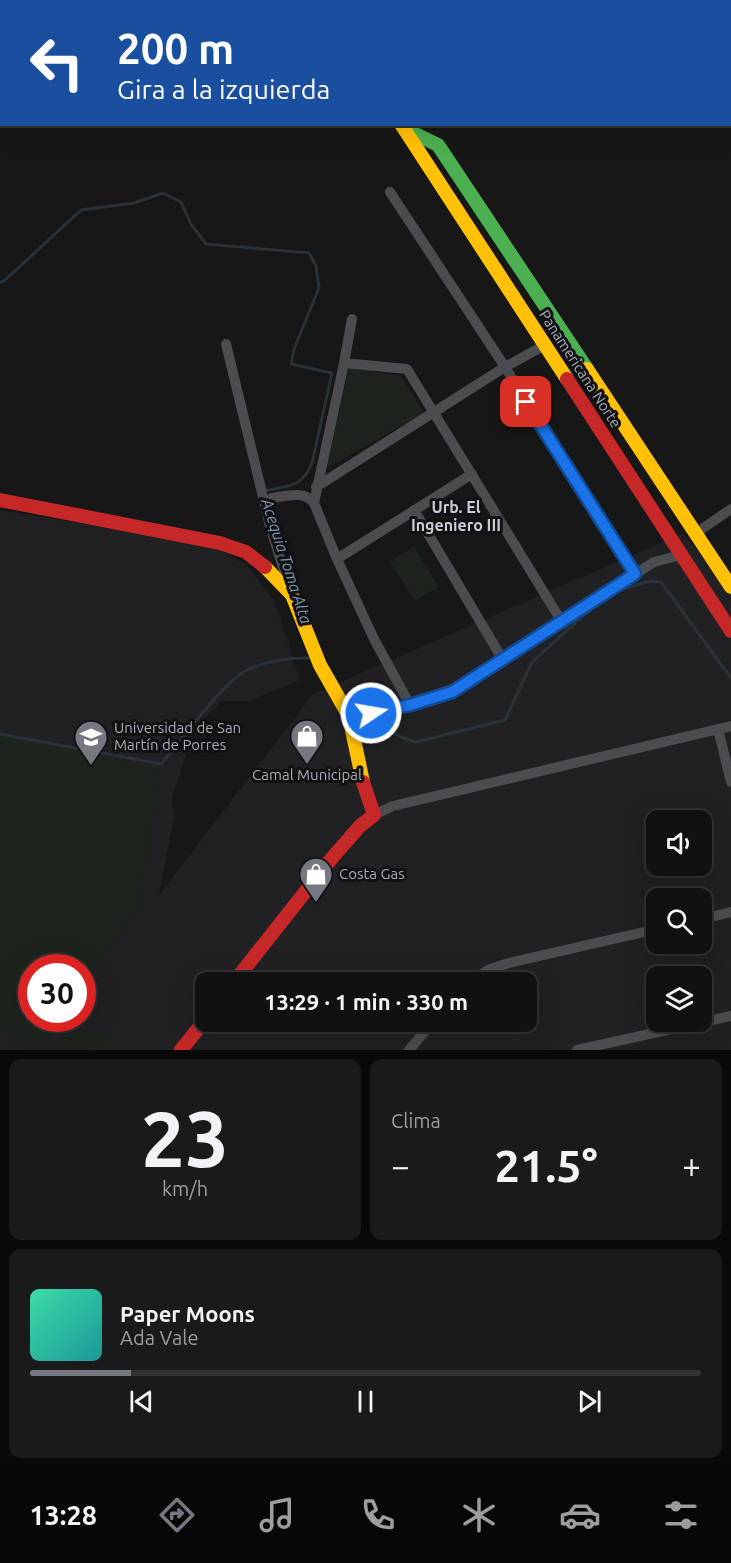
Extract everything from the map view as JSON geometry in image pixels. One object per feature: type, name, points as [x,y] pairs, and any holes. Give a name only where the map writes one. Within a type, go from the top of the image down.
[{"type":"main road","name":"Panamericana Norte","points":[[403,126],[438,145],[731,587]]},
{"type":"main road","name":"Panamericana Norte","points":[[403,126],[731,631]]},
{"type":"main road","points":[[0,500],[220,543],[246,552],[269,570],[292,595],[320,665],[349,716],[359,772],[374,814],[360,826],[332,858],[242,972]]},
{"type":"main road","points":[[181,1050],[195,1032]]},
{"type":"street","points":[[390,192],[505,367],[635,574]]},
{"type":"street","points":[[314,503],[352,320]]},
{"type":"street","points":[[226,344],[271,530],[292,595]]},
{"type":"street","points":[[316,487],[505,367],[545,345]]},
{"type":"street","points":[[344,363],[408,369],[562,622]]},
{"type":"street","points":[[337,559],[472,474]]},
{"type":"street","points":[[272,498],[303,495],[309,496],[314,503],[374,639],[410,705]]},
{"type":"street","points":[[696,533],[731,509]]},
{"type":"street","points":[[414,510],[503,660]]},
{"type":"street","points":[[371,713],[410,705],[452,692],[654,562],[681,555]]},
{"type":"street","points":[[374,814],[393,806],[731,726]]},
{"type":"street","points":[[718,729],[731,782]]},
{"type":"street","points":[[712,917],[731,912]]},
{"type":"street","points":[[485,972],[509,963],[646,932]]},
{"type":"street","points":[[577,1050],[731,1016]]},
{"type":"street","points":[[410,1050],[425,1032]]},
{"type":"shaded area","points":[[349,368],[401,376],[424,413],[327,468]]},
{"type":"shaded area","points":[[0,510],[201,543],[216,548],[245,564],[275,603],[300,680],[249,701],[221,701],[193,733],[172,798],[174,817],[159,895],[313,694],[683,533],[731,593],[731,1050],[0,1050]]},
{"type":"shaded area","points":[[414,547],[439,587],[415,601],[390,562]]},
{"type":"shaded area","points":[[0,733],[160,768],[138,907],[96,964],[96,954],[18,954],[18,1032],[44,1032],[31,1050],[0,1025]]},
{"type":"shaded area","points":[[113,1032],[113,1050],[64,1050],[64,1033]]},
{"type":"waterway","name":"Acequia Toma Alta","points":[[0,282],[4,281],[81,210],[134,203],[163,193],[181,202],[191,224],[206,244],[309,253],[316,266],[319,288],[294,349],[291,364],[332,373],[312,463],[308,471],[299,482],[293,485],[264,491]]},
{"type":"waterway","points":[[618,590],[651,581],[661,582],[731,678]]},
{"type":"waterway","points":[[371,720],[403,738],[416,742],[505,720],[532,662],[593,607]]},
{"type":"waterway","points":[[0,734],[161,764],[215,698],[239,675],[270,662],[308,658]]},
{"type":"traffic: fast","points":[[405,129],[438,145],[587,369]]},
{"type":"traffic: slow","points":[[402,126],[567,379]]},
{"type":"traffic: slow","points":[[587,369],[731,587]]},
{"type":"traffic: slow","points":[[265,567],[292,595],[320,665],[349,716],[363,782]]},
{"type":"traffic: jam","points":[[567,379],[731,631]]},
{"type":"traffic: jam","points":[[0,500],[220,543],[246,552],[265,567]]},
{"type":"traffic: jam","points":[[242,972],[332,858],[360,826],[374,815],[363,782]]},
{"type":"traffic: jam","points":[[181,1050],[196,1032]]},
{"type":"place","name":"Camal Municipal","points":[[307,765]]},
{"type":"place","name":"Universidad de San Martín de Porres","points":[[91,766]]},
{"type":"place","name":"Costa Gas","points":[[316,903]]},
{"type":"district","name":"Urb. El Ingeniero III","points":[[456,516]]},
{"type":"route","points":[[371,713],[410,705],[452,692],[635,574],[526,402]]}]
